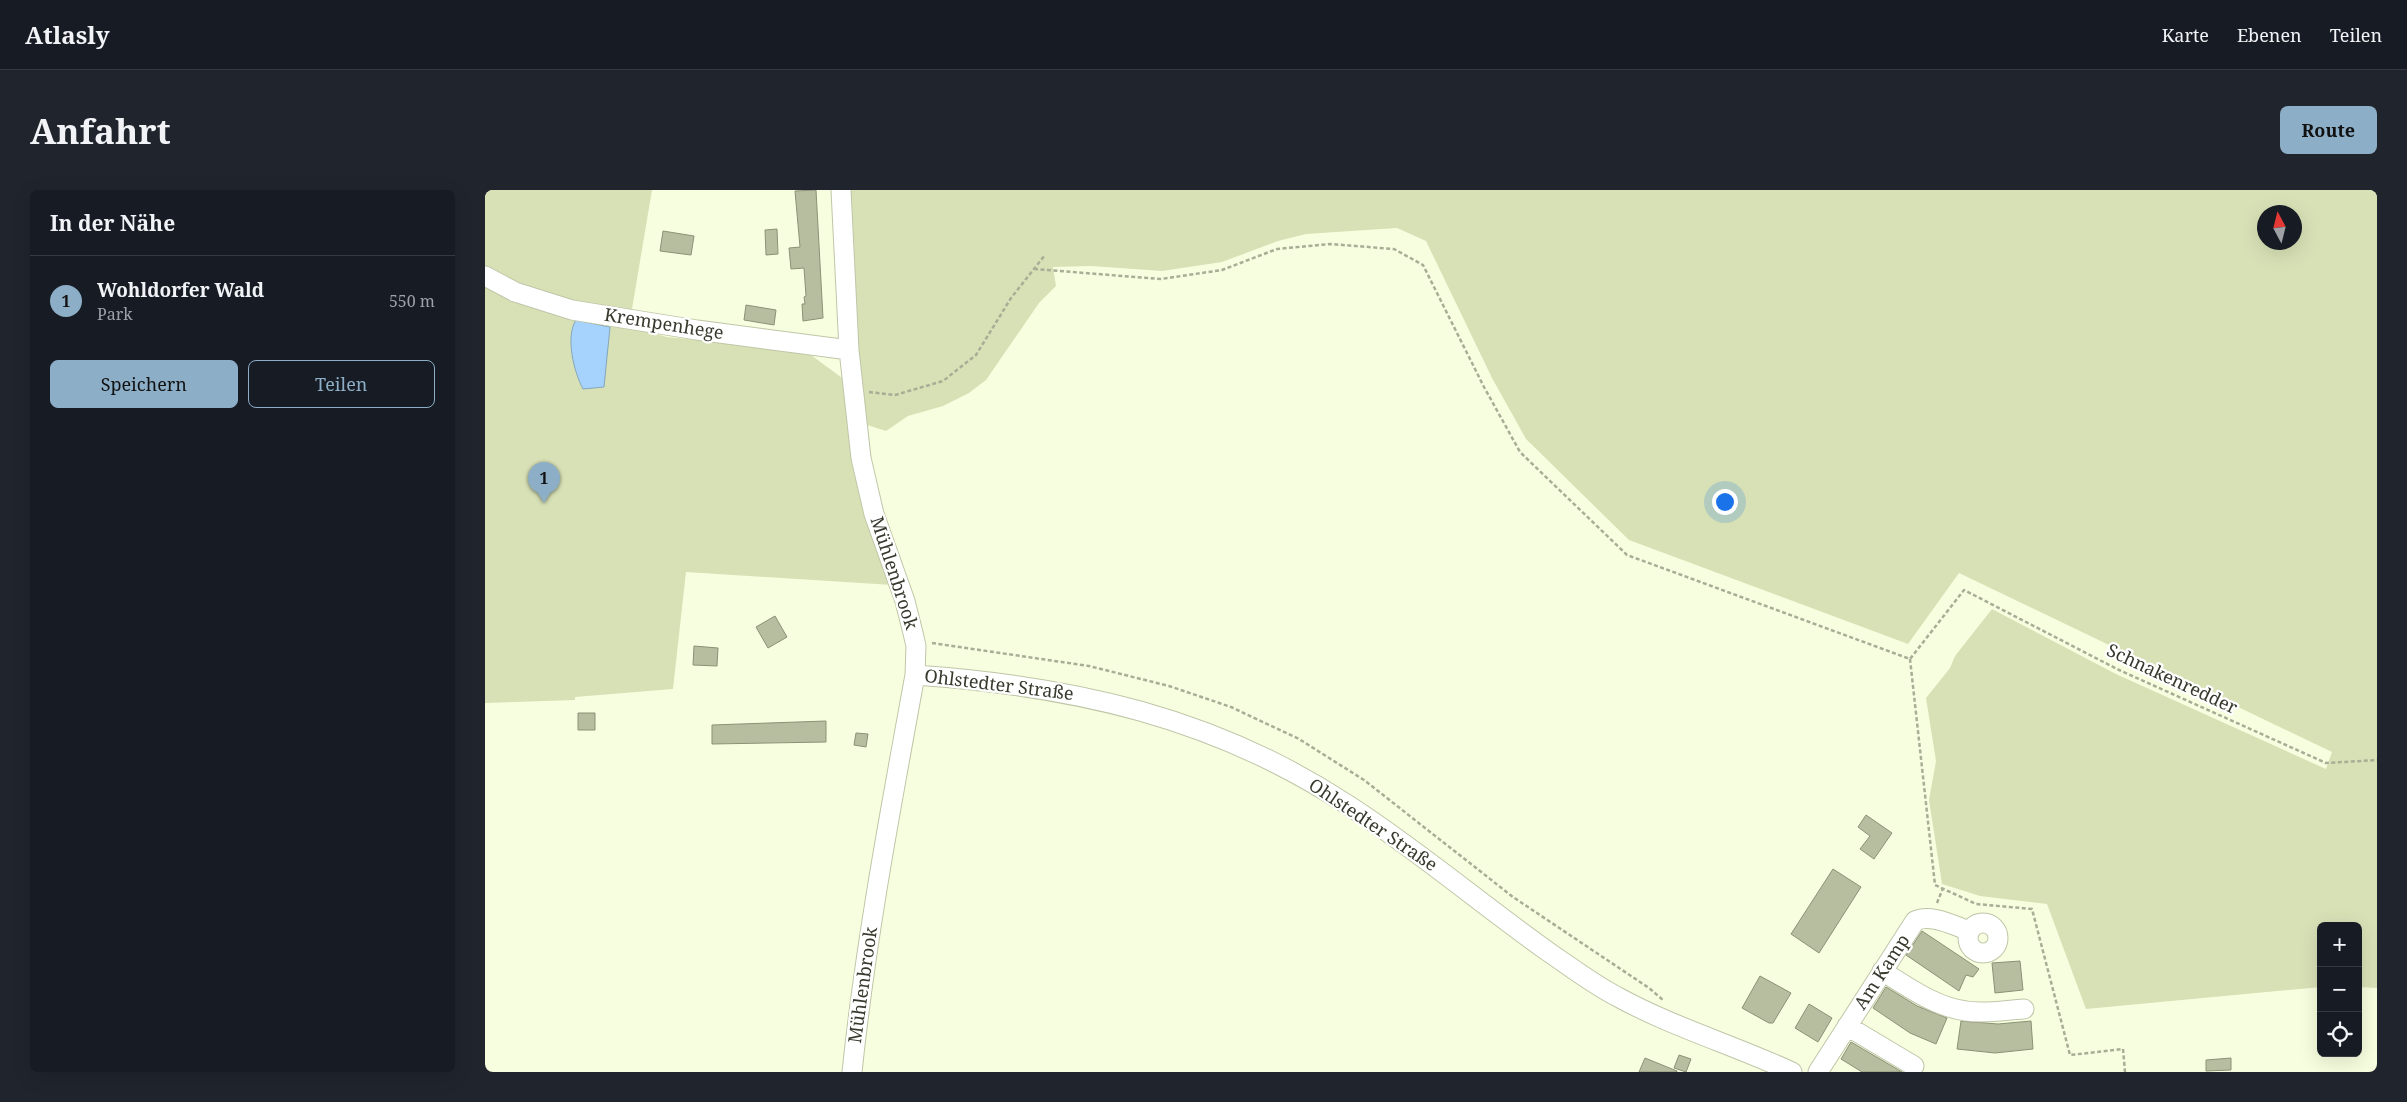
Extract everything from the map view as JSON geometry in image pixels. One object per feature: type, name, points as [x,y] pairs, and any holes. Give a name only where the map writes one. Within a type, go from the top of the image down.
[{"type":"street","name":"Mühlenbrook","points":[[841,190],[849,350],[864,472],[874,514],[905,601],[916,646],[915,675],[881,854],[858,1018],[853,1072]]},
{"type":"street","name":"Krempenhege","points":[[485,276],[515,292],[572,310],[697,330],[849,350]]},
{"type":"street","name":"Ohlstedter Straße","points":[[915,675],[1037,687],[1111,702],[1188,724],[1248,748],[1347,804],[1520,932],[1616,996],[1666,1020],[1792,1072]]},
{"type":"street","name":"Am Kamp","points":[[1818,1072],[1915,921],[1921,918],[1933,919],[1970,931]]},
{"type":"street","points":[[1882,971],[1937,1003],[1952,1008],[1968,1011],[2025,1009]]},
{"type":"street","points":[[1847,1026],[1914,1066]]},
{"type":"path","points":[[1033,269],[1161,279],[1222,270],[1277,249],[1330,244],[1394,249],[1423,265],[1484,387],[1520,452],[1627,556],[1701,581],[1910,659],[1935,885],[1976,904],[2032,910],[2070,1055],[2123,1049],[2125,1072]]},
{"type":"path","points":[[855,391],[895,395],[943,380],[976,355],[1011,298],[1045,254]]},
{"type":"path","name":"Schnakenredder","points":[[1910,659],[1964,590],[2119,670],[2326,763],[2377,760]]},
{"type":"green space","points":[[485,190],[652,190],[629,327],[667,337],[804,350],[845,380],[851,454],[863,506],[892,585],[686,572],[673,689],[575,697],[575,700],[485,703]]},
{"type":"green space","points":[[841,190],[2377,190],[2377,988],[2362,987],[2362,922],[2317,922],[2317,987],[2086,1009],[2047,904],[1980,896],[1942,884],[1929,800],[1936,761],[1926,698],[1950,668],[1955,656],[1992,609],[2116,674],[2326,769],[2332,752],[1959,573],[1908,644],[1629,540],[1526,439],[1492,378],[1426,241],[1397,228],[1306,234],[1278,241],[1222,262],[1162,271],[1091,266],[1053,267],[1056,286],[1039,303],[986,380],[969,393],[943,406],[908,416],[886,431],[864,424]]},
{"type":"water","points":[[576,320],[610,327],[604,387],[583,389],[580,382],[574,364],[571,345],[571,336]]},
{"type":"building","points":[[816,190],[823,318],[803,321],[802,304],[805,304],[804,297],[806,296],[804,268],[791,269],[789,248],[800,247],[795,191]]},
{"type":"building","points":[[777,229],[778,254],[766,255],[765,230]]},
{"type":"building","points":[[663,231],[694,236],[691,255],[660,251]]},
{"type":"building","points":[[746,305],[776,310],[774,325],[744,320]]},
{"type":"building","points":[[775,616],[787,637],[768,648],[756,627]]},
{"type":"building","points":[[694,646],[718,648],[717,666],[693,665]]},
{"type":"building","points":[[578,713],[595,713],[595,730],[578,730]]},
{"type":"building","points":[[826,721],[826,742],[712,744],[712,725]]},
{"type":"building","points":[[856,733],[868,734],[866,747],[854,745]]},
{"type":"building","points":[[1866,815],[1892,833],[1874,859],[1860,849],[1870,836],[1858,827]]},
{"type":"building","points":[[1833,869],[1861,887],[1819,953],[1791,934]]},
{"type":"building","points":[[1922,931],[1979,969],[1973,977],[1966,975],[1959,991],[1906,955]]},
{"type":"building","points":[[2020,961],[2023,990],[1995,993],[1992,963]]},
{"type":"building","points":[[1760,976],[1791,993],[1773,1023],[1769,1023],[1742,1008]]},
{"type":"building","points":[[1886,987],[1917,1006],[1947,1018],[1936,1044],[1910,1033],[1873,1008]]},
{"type":"building","points":[[1809,1004],[1832,1018],[1818,1042],[1795,1028]]},
{"type":"building","points":[[1961,1021],[1998,1024],[2031,1021],[2033,1049],[1995,1053],[1957,1049]]},
{"type":"building","points":[[1851,1042],[1902,1072],[1862,1072],[1841,1059]]},
{"type":"building","points":[[1679,1055],[1691,1059],[1686,1072],[1674,1068]]},
{"type":"building","points":[[1645,1058],[1677,1071],[1677,1072],[1639,1072]]},
{"type":"building","points":[[2231,1058],[2231,1070],[2206,1071],[2206,1060]]},
{"type":"place","name":"Wohldorfer Wald","points":[[544,503]]}]
